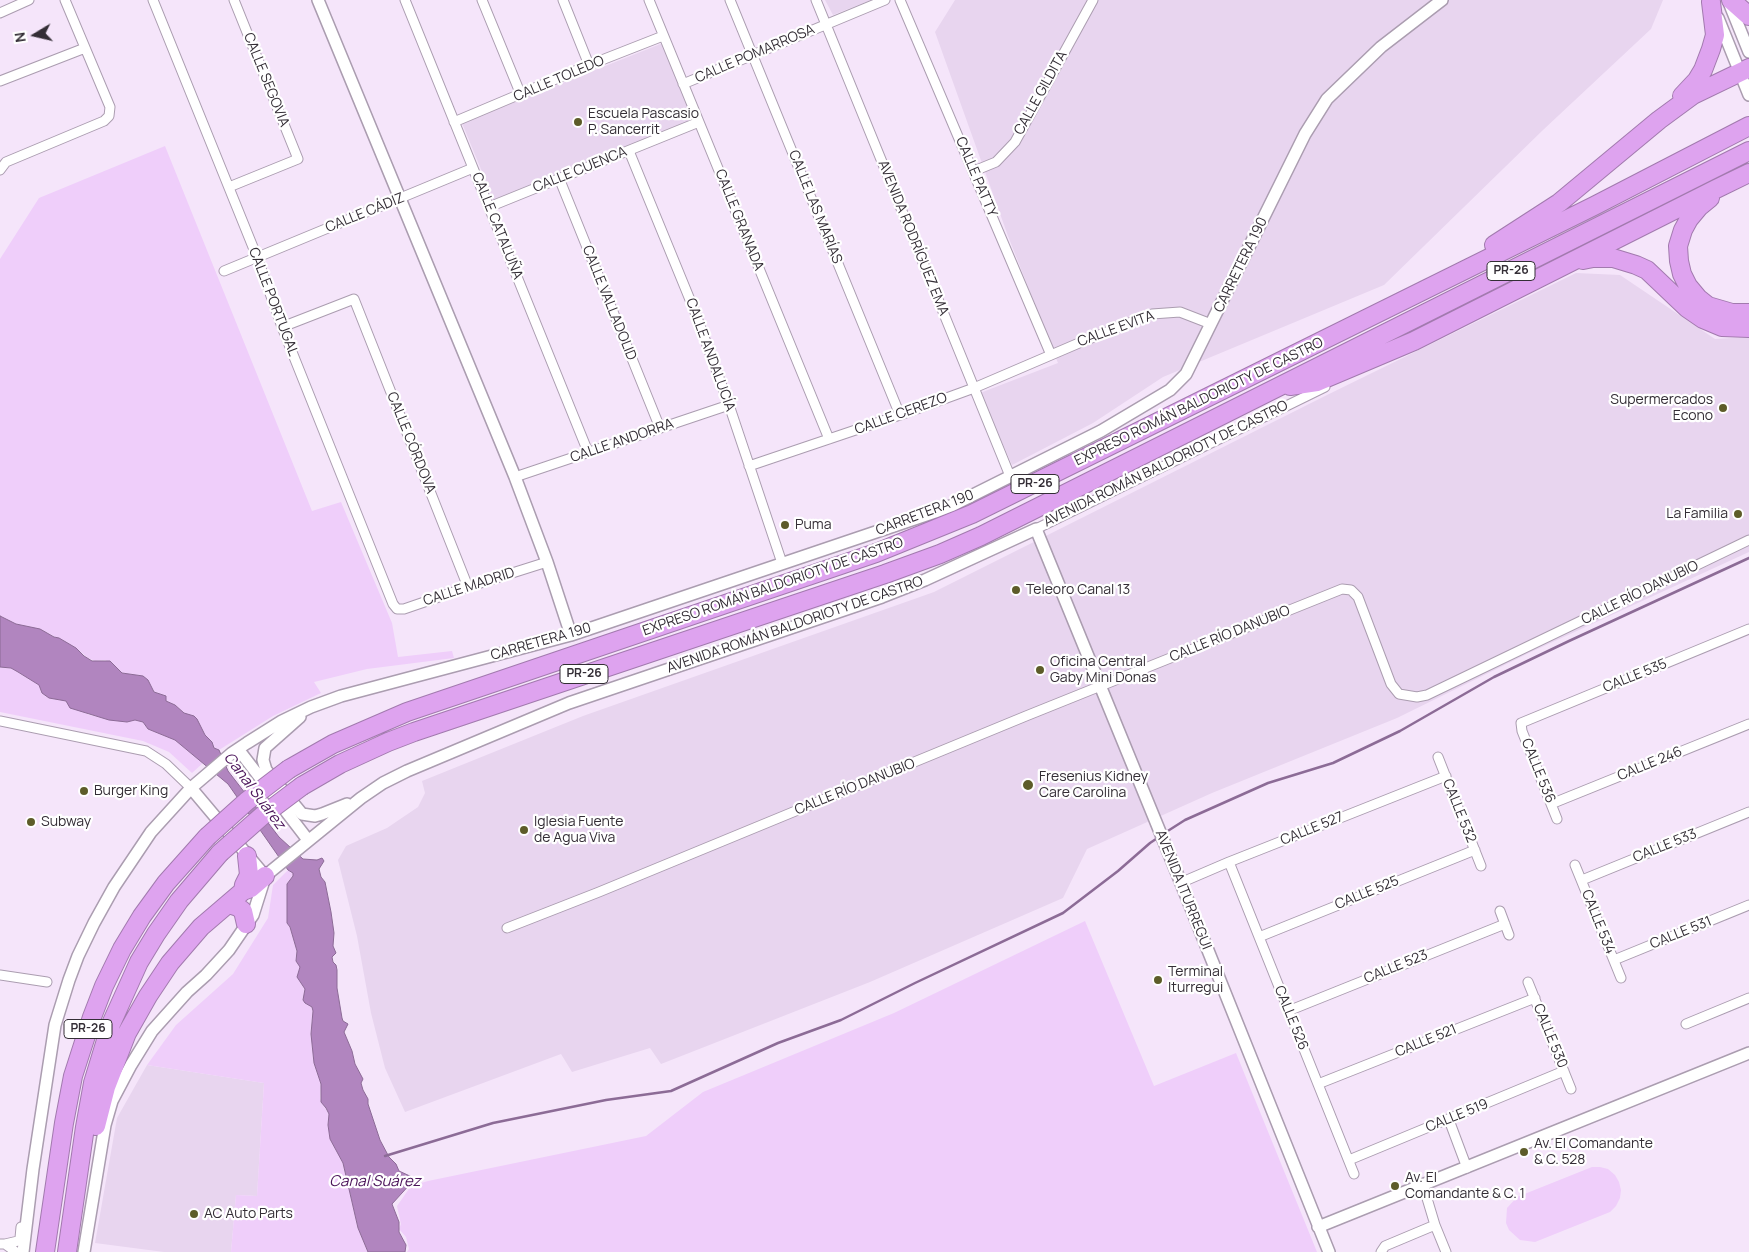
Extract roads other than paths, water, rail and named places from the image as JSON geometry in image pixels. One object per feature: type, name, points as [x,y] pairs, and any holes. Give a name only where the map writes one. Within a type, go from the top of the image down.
[{"type":"highway","points":[[1659,120],[1691,87],[1707,61],[1715,35],[1720,0],[1749,16]]},
{"type":"highway","points":[[1444,280],[1559,203],[1659,120],[1693,95],[1745,70]]},
{"type":"highway","name":"EXPRESO ROMÁN BALDORIOTY DE CASTRO","points":[[45,1252],[73,1076],[92,1017],[115,964],[142,916],[166,883],[207,837],[247,802],[290,769],[333,744],[407,712],[867,556],[940,528],[1018,492],[1749,126]]},
{"type":"highway","name":"EXPRESO ROMÁN BALDORIOTY DE CASTRO","points":[[67,1252],[93,1083],[108,1032],[124,992],[139,962],[179,901],[220,853],[262,816],[302,786],[340,764],[414,732],[940,554],[1028,514],[1272,389],[1749,151]]},
{"type":"highway","points":[[1272,389],[1317,382],[1414,341],[1746,175]]},
{"type":"highway","points":[[1746,175],[1699,207],[1683,230],[1678,246],[1682,274],[1688,286],[1698,298],[1708,306],[1722,311],[1749,313]]},
{"type":"highway","points":[[1570,263],[1602,258],[1618,259],[1636,265],[1647,270],[1687,308],[1703,320],[1722,327],[1749,328]]},
{"type":"highway","points":[[243,891],[249,875],[247,856]]},
{"type":"highway","points":[[76,1186],[98,1122],[106,1087],[127,1033],[148,996],[170,962],[201,926],[243,891],[251,888],[270,872]]},
{"type":"highway","points":[[229,904],[243,911],[246,924]]},
{"type":"street","points":[[0,13],[29,0]]},
{"type":"street","points":[[0,170],[6,162],[104,121],[109,116],[110,107],[65,0]]},
{"type":"street","name":"CALLE PORTUGAL","points":[[153,0],[257,257],[282,327],[393,604]]},
{"type":"street","name":"CALLE SEGOVIA","points":[[229,187],[298,159],[234,0]]},
{"type":"street","points":[[318,0],[515,477],[547,562],[571,635]]},
{"type":"street","name":"CALLE CATALUÑA","points":[[406,0],[588,452]]},
{"type":"street","points":[[482,0],[521,95]]},
{"type":"street","points":[[563,0],[590,65]]},
{"type":"street","name":"CALLE GRANADA","points":[[649,0],[829,439]]},
{"type":"street","name":"CALLE LAS MARÍAS","points":[[730,0],[900,415]]},
{"type":"street","name":"AVENIDA RODRÍGUEZ EMA","points":[[816,0],[1010,476]]},
{"type":"street","name":"CALLE POMARROSA","points":[[683,84],[886,0]]},
{"type":"street","name":"CALLE PATTY","points":[[900,0],[1051,355]]},
{"type":"street","name":"CALLE GILDITA","points":[[974,171],[996,162],[1015,142],[1093,0]]},
{"type":"street","points":[[1720,0],[1749,52]]},
{"type":"street","points":[[1720,0],[1745,70],[1749,95]]},
{"type":"street","name":"CARRETERA 190","points":[[23,1252],[33,1169],[55,1025],[78,956],[114,887],[134,854],[151,832],[191,788],[235,751],[282,722],[311,707],[341,696],[571,635],[935,512],[1101,431],[1170,390],[1186,374],[1305,134],[1327,98],[1381,47],[1436,2]]},
{"type":"street","name":"CALLE TOLEDO","points":[[454,122],[663,36]]},
{"type":"street","points":[[0,80],[85,48]]},
{"type":"street","name":"CALLE CUENCA","points":[[489,207],[699,122]]},
{"type":"street","name":"CALLE ANDALUCÍA","points":[[629,151],[695,312],[729,405],[782,563]]},
{"type":"street","name":"CALLE CÁDIZ","points":[[224,271],[473,168]]},
{"type":"street","name":"CALLE VALLADOLID","points":[[559,178],[660,428]]},
{"type":"street","name":"CALLE CÓRDOVA","points":[[282,327],[354,299],[468,587]]},
{"type":"street","name":"CALLE EVITA","points":[[1051,355],[1152,314],[1180,312],[1211,324]]},
{"type":"street","name":"AVENIDA ROMÁN BALDORIOTY DE CASTRO","points":[[270,872],[360,798],[383,783],[407,771],[570,703],[882,597],[926,580],[1036,529],[1308,394],[1399,354],[1414,341]]},
{"type":"street","name":"CALLE CEREZO","points":[[749,466],[974,388],[1051,355]]},
{"type":"street","name":"CALLE ANDORRA","points":[[515,477],[729,405]]},
{"type":"street","name":"AVENIDA ITURREGUI","points":[[1036,529],[1328,1252]]},
{"type":"street","name":"CALLE RÍO DANUBIO","points":[[507,928],[1342,589],[1351,590],[1358,597],[1391,684],[1399,694],[1417,697],[1427,695],[1749,540]]},
{"type":"street","name":"CALLE MADRID","points":[[393,604],[397,609],[404,609],[547,562]]},
{"type":"street","name":"CALLE 535","points":[[1521,723],[1749,629]]},
{"type":"street","points":[[311,707],[265,748],[263,760],[266,770],[302,814],[315,816],[360,798]]},
{"type":"street","points":[[0,721],[146,750],[166,764],[191,788],[247,856],[270,872],[256,908],[228,950],[152,1031],[112,1100],[105,1125],[84,1252]]},
{"type":"street","name":"CALLE 536","points":[[1521,723],[1522,731],[1558,819]]},
{"type":"street","name":"CALLE 246","points":[[1551,804],[1749,724]]},
{"type":"street","points":[[235,751],[312,838]]},
{"type":"street","name":"CALLE 532","points":[[1438,757],[1481,866]]},
{"type":"street","name":"CALLE 527","points":[[1180,883],[1446,776]]},
{"type":"street","name":"CALLE 533","points":[[1582,880],[1749,812]]},
{"type":"street","name":"CALLE 525","points":[[1259,937],[1475,850]]},
{"type":"street","name":"CALLE 526","points":[[1229,862],[1354,1174]]},
{"type":"street","name":"CALLE 534","points":[[1575,865],[1621,978]]},
{"type":"street","name":"CALLE 531","points":[[1614,960],[1749,905]]},
{"type":"street","points":[[1500,911],[1509,935]]},
{"type":"street","name":"CALLE 523","points":[[1288,1010],[1505,924]]},
{"type":"street","points":[[0,975],[46,982]]},
{"type":"street","name":"CALLE 530","points":[[1528,982],[1571,1089]]},
{"type":"street","name":"CALLE 521","points":[[1318,1084],[1535,998]]},
{"type":"street","points":[[1686,1024],[1749,998]]},
{"type":"street","points":[[1318,1227],[1749,1053]]},
{"type":"street","name":"CALLE 519","points":[[1349,1160],[1564,1072]]},
{"type":"street","points":[[1449,1120],[1467,1168]]},
{"type":"street","points":[[2,1244],[18,1241],[20,1238],[28,1180],[33,1169]]},
{"type":"street","points":[[1423,1185],[1435,1225],[1446,1252]]},
{"type":"street","points":[[1381,1252],[1385,1246],[1435,1225]]},
{"type":"street","points":[[2,1244],[16,1252]]},
{"type":"water","name":"Canal Suárez","points":[[0,616],[16,624],[40,629],[59,638],[76,648],[92,661],[110,661],[122,673],[143,676],[148,680],[154,692],[166,696],[166,701],[197,719],[214,748],[219,750],[228,771],[279,837],[303,859],[317,860],[322,858],[324,861],[319,869],[321,877],[325,882],[331,912],[334,933],[333,946],[336,953],[332,957],[337,970],[337,988],[342,1018],[348,1024],[344,1032],[355,1064],[363,1079],[361,1083],[368,1099],[380,1140],[399,1171],[412,1177],[412,1182],[392,1204],[399,1222],[399,1232],[406,1245],[405,1252],[368,1252],[358,1228],[343,1163],[330,1139],[329,1114],[321,1102],[321,1084],[314,1063],[311,1034],[313,1011],[312,1007],[303,1000],[305,989],[297,977],[300,967],[296,961],[297,951],[287,923],[287,884],[293,873],[288,870],[228,784],[175,740],[148,729],[143,722],[135,720],[127,722],[109,720],[70,708],[66,701],[49,698],[42,693],[39,685],[18,672],[11,668],[0,667]]},
{"type":"waterway","points":[[1163,834],[1185,820],[1268,783],[1333,763],[1400,731],[1494,677],[1749,558]]},
{"type":"waterway","points":[[385,1156],[493,1123],[606,1100],[671,1091],[778,1043],[841,1020],[1063,913],[1159,837]]},
{"type":"place","name":"Escuela Pascasio P. Sancerrit","points":[[578,122]]},
{"type":"place","name":"Supermercados Econo","points":[[1723,408]]},
{"type":"place","name":"La Familia","points":[[1738,514]]},
{"type":"place","name":"Puma","points":[[785,525]]},
{"type":"place","name":"Teleoro Canal 13","points":[[1016,590]]},
{"type":"place","name":"Oficina Central Gaby Mini Donas","points":[[1040,670]]},
{"type":"place","name":"Fresenius Kidney Care Carolina","points":[[1028,785]]},
{"type":"place","name":"Burger King","points":[[84,791]]},
{"type":"place","name":"Subway","points":[[31,822]]},
{"type":"place","name":"Iglesia Fuente de Agua Viva","points":[[524,830]]},
{"type":"place","name":"Terminal Iturregui","points":[[1158,980]]},
{"type":"place","name":"Av. El Comandante & C. 528","points":[[1524,1152]]},
{"type":"place","name":"Av. El Comandante & C. 1","points":[[1395,1186]]},
{"type":"place","name":"AC Auto Parts","points":[[194,1214]]}]
